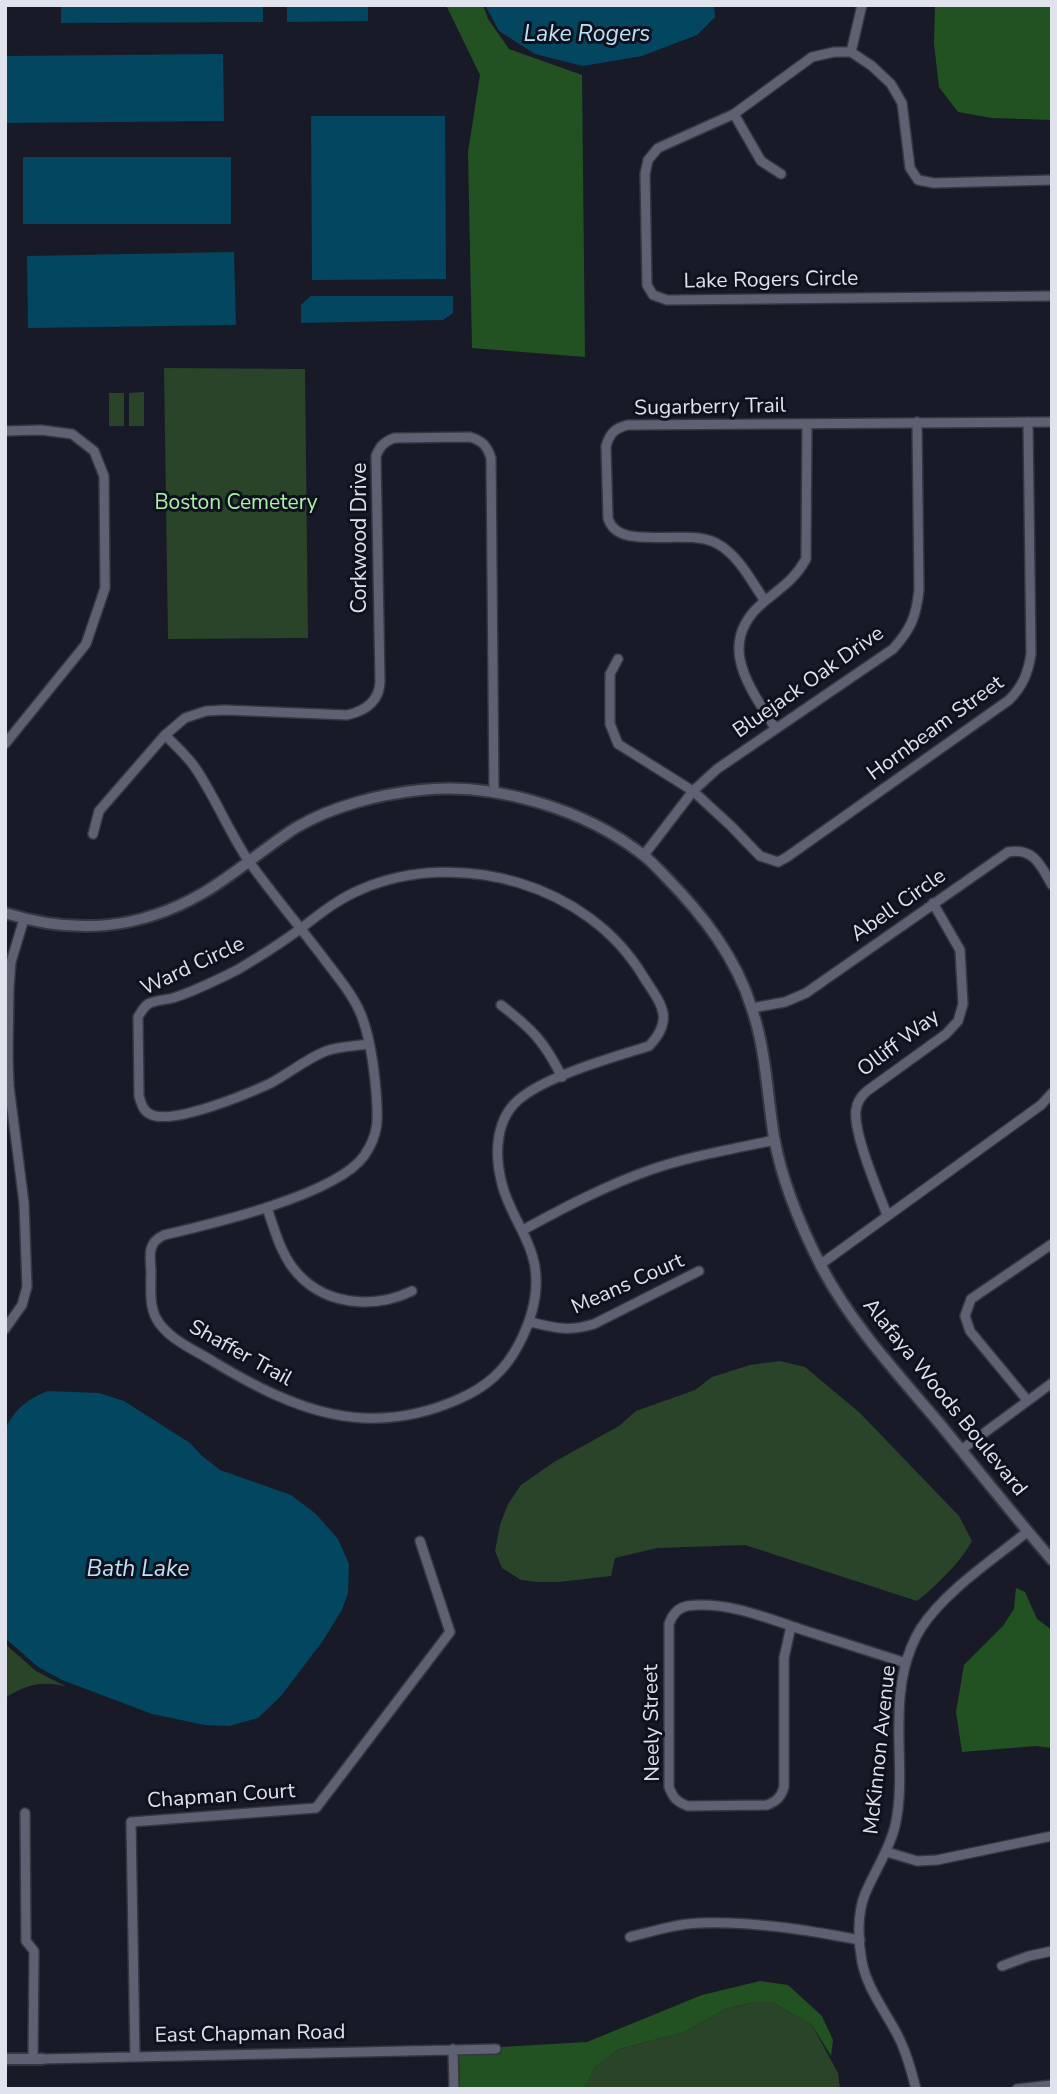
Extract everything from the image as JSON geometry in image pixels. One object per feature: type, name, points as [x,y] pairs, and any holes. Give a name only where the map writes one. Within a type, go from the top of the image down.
[{"type":"street","points":[[862,5],[851,52],[872,66],[891,84],[902,103],[911,168],[918,180],[934,183],[1052,180]]},
{"type":"street","name":"Lake Rogers Circle","points":[[851,52],[834,52],[811,57],[734,114],[658,148],[648,160],[645,174],[647,285],[653,295],[667,300],[1052,296]]},
{"type":"street","points":[[734,114],[761,162],[781,174]]},
{"type":"street","name":"Bluejack Oak Drive","points":[[644,855],[693,791],[717,769],[893,649],[907,633],[916,613],[919,590],[917,422]]},
{"type":"street","name":"Hornbeam Street","points":[[693,791],[760,856],[778,862],[998,708],[1021,689],[1031,654],[1028,422]]},
{"type":"street","name":"Sugarberry Trail","points":[[765,601],[735,557],[714,542],[689,536],[630,538],[620,535],[610,527],[607,518],[606,446],[609,435],[628,425],[1052,422]]},
{"type":"street","points":[[775,729],[747,684],[740,667],[738,650],[745,624],[752,612],[798,574],[806,559],[807,424]]},
{"type":"street","points":[[5,431],[41,430],[72,434],[94,451],[103,475],[105,588],[86,644],[5,744]]},
{"type":"street","name":"Corkwood Drive","points":[[93,834],[99,811],[165,735],[185,718],[206,711],[225,710],[347,715],[362,712],[372,704],[379,693],[380,682],[376,456],[379,448],[394,438],[470,437],[481,440],[491,458],[494,793]]},
{"type":"street","points":[[618,659],[610,674],[610,724],[613,735],[625,750],[659,768],[693,791]]},
{"type":"street","name":"Shaffer Trail","points":[[165,735],[194,766],[249,861],[350,994],[364,1020],[379,1122],[374,1139],[364,1157],[355,1167],[331,1181],[267,1208],[164,1235],[155,1240],[150,1248],[155,1317],[176,1339],[259,1389],[291,1403],[326,1414],[362,1418],[402,1416],[457,1400],[487,1385],[510,1361],[530,1322],[535,1268],[523,1230],[502,1185],[497,1155],[499,1130],[507,1114],[521,1097],[562,1077],[649,1046],[659,1035],[664,1022],[663,1008],[639,969],[607,933],[572,906],[539,889],[502,878],[466,872],[425,873],[362,888],[331,904],[301,928]]},
{"type":"street","name":"Alafaya Woods Boulevard","points":[[5,913],[51,925],[80,928],[128,923],[160,913],[203,893],[300,825],[357,803],[421,790],[448,788],[494,793],[565,811],[595,825],[644,855],[699,912],[732,961],[752,1008],[762,1050],[775,1140],[785,1181],[800,1221],[821,1264],[861,1330],[1052,1560]]},
{"type":"street","name":"Abell Circle","points":[[752,1008],[785,1002],[806,993],[1008,852],[1027,852],[1037,859],[1052,886]]},
{"type":"street","name":"Olliff Way","points":[[887,1215],[867,1162],[856,1118],[856,1107],[861,1096],[946,1034],[958,1021],[963,1004],[960,950],[933,903]]},
{"type":"street","points":[[5,1329],[22,1305],[27,1287],[24,1203],[9,1086],[8,1057],[11,962],[24,919]]},
{"type":"street","name":"Ward Circle","points":[[301,928],[238,969],[173,998],[151,1002],[142,1009],[138,1017],[139,1096],[143,1109],[150,1115],[163,1118],[214,1106],[269,1084],[324,1052],[340,1047],[369,1044]]},
{"type":"street","points":[[501,1005],[533,1030],[550,1051],[562,1077]]},
{"type":"street","points":[[821,1264],[1041,1105],[1052,1093]]},
{"type":"street","points":[[523,1230],[588,1195],[652,1169],[775,1140]]},
{"type":"street","points":[[267,1208],[283,1252],[292,1267],[304,1281],[323,1293],[350,1302],[374,1303],[394,1299],[412,1291]]},
{"type":"street","points":[[1027,1400],[970,1331],[965,1316],[971,1299],[1052,1244]]},
{"type":"street","name":"Means Court","points":[[530,1322],[564,1330],[579,1329],[699,1271]]},
{"type":"street","points":[[961,1450],[1052,1383]]},
{"type":"street","name":"McKinnon Avenue","points":[[916,2089],[898,2036],[870,1985],[862,1963],[860,1940],[860,1917],[865,1895],[887,1852],[895,1824],[899,1796],[900,1699],[906,1663],[921,1628],[934,1612],[1027,1532]]},
{"type":"street","name":"Chapman Court","points":[[135,2057],[131,1822],[316,1808],[450,1632],[420,1541]]},
{"type":"street","name":"Neely Street","points":[[792,1626],[784,1658],[784,1787],[781,1795],[775,1802],[767,1805],[688,1806],[679,1803],[669,1787],[669,1624],[679,1609],[687,1606],[723,1606],[792,1626],[906,1663]]},
{"type":"street","points":[[25,1813],[26,1941],[34,1951],[38,2059]]},
{"type":"street","points":[[887,1852],[917,1861],[937,1860],[1052,1836]]},
{"type":"street","points":[[630,1937],[667,1927],[729,1923],[784,1927],[860,1940]]},
{"type":"street","points":[[1002,1966],[1052,1951]]},
{"type":"street","points":[[453,2049],[454,2089]]},
{"type":"street","name":"East Chapman Road","points":[[5,2059],[496,2049]]},
{"type":"street","points":[[1017,2089],[1052,2085]]},
{"type":"green space","points":[[446,5],[483,5],[488,19],[509,49],[582,75],[585,357],[472,348],[468,152],[480,75]]},
{"type":"green space","points":[[935,5],[1052,5],[1052,120],[992,118],[958,112],[939,87],[934,44]]},
{"type":"green space","name":"Boston Cemetery","points":[[164,368],[305,369],[308,638],[168,639]]},
{"type":"green space","points":[[144,392],[144,426],[129,426],[129,393]]},
{"type":"green space","points":[[109,393],[124,393],[124,426],[109,426]]},
{"type":"green space","points":[[780,1361],[805,1367],[860,1413],[959,1516],[972,1541],[948,1573],[917,1601],[745,1545],[657,1548],[615,1558],[611,1576],[559,1582],[521,1580],[502,1568],[495,1551],[500,1525],[508,1504],[521,1485],[554,1462],[619,1426],[636,1411],[695,1390],[712,1377],[750,1365]]},
{"type":"green space","points":[[1016,1588],[1025,1592],[1037,1619],[1052,1630],[1052,1748],[1036,1746],[962,1752],[956,1712],[964,1665],[1003,1626],[1014,1609]]},
{"type":"green space","points":[[5,1644],[36,1671],[67,1687],[34,1685],[5,1698]]},
{"type":"green space","points":[[760,1981],[788,1985],[822,2016],[833,2040],[831,2056],[812,2025],[772,2002],[756,2002],[725,2009],[685,2032],[619,2049],[595,2067],[584,2089],[460,2089],[459,2054],[500,2054],[501,2047],[587,2042],[702,1995]]},
{"type":"green space","points":[[756,2002],[772,2002],[812,2025],[838,2073],[840,2089],[584,2089],[595,2067],[619,2049],[685,2032],[725,2009]]},
{"type":"water","points":[[61,5],[263,5],[263,22],[61,23]]},
{"type":"water","points":[[287,5],[368,5],[368,21],[287,22]]},
{"type":"water","name":"Lake Rogers","points":[[485,5],[714,5],[715,17],[697,35],[642,56],[583,66],[535,54],[499,31]]},
{"type":"water","points":[[223,54],[224,121],[5,123],[5,56]]},
{"type":"water","points":[[311,116],[445,116],[446,279],[312,280]]},
{"type":"water","points":[[23,157],[231,157],[231,224],[23,224]]},
{"type":"water","points":[[234,252],[236,325],[28,328],[27,256]]},
{"type":"water","points":[[311,296],[453,296],[453,313],[443,320],[301,323],[301,305]]},
{"type":"water","name":"Bath Lake","points":[[48,1391],[99,1393],[124,1401],[190,1443],[220,1470],[291,1495],[316,1514],[338,1539],[349,1564],[348,1593],[342,1610],[322,1642],[281,1696],[258,1718],[229,1726],[205,1725],[152,1714],[62,1680],[38,1667],[5,1638],[5,1430],[22,1406]]}]
